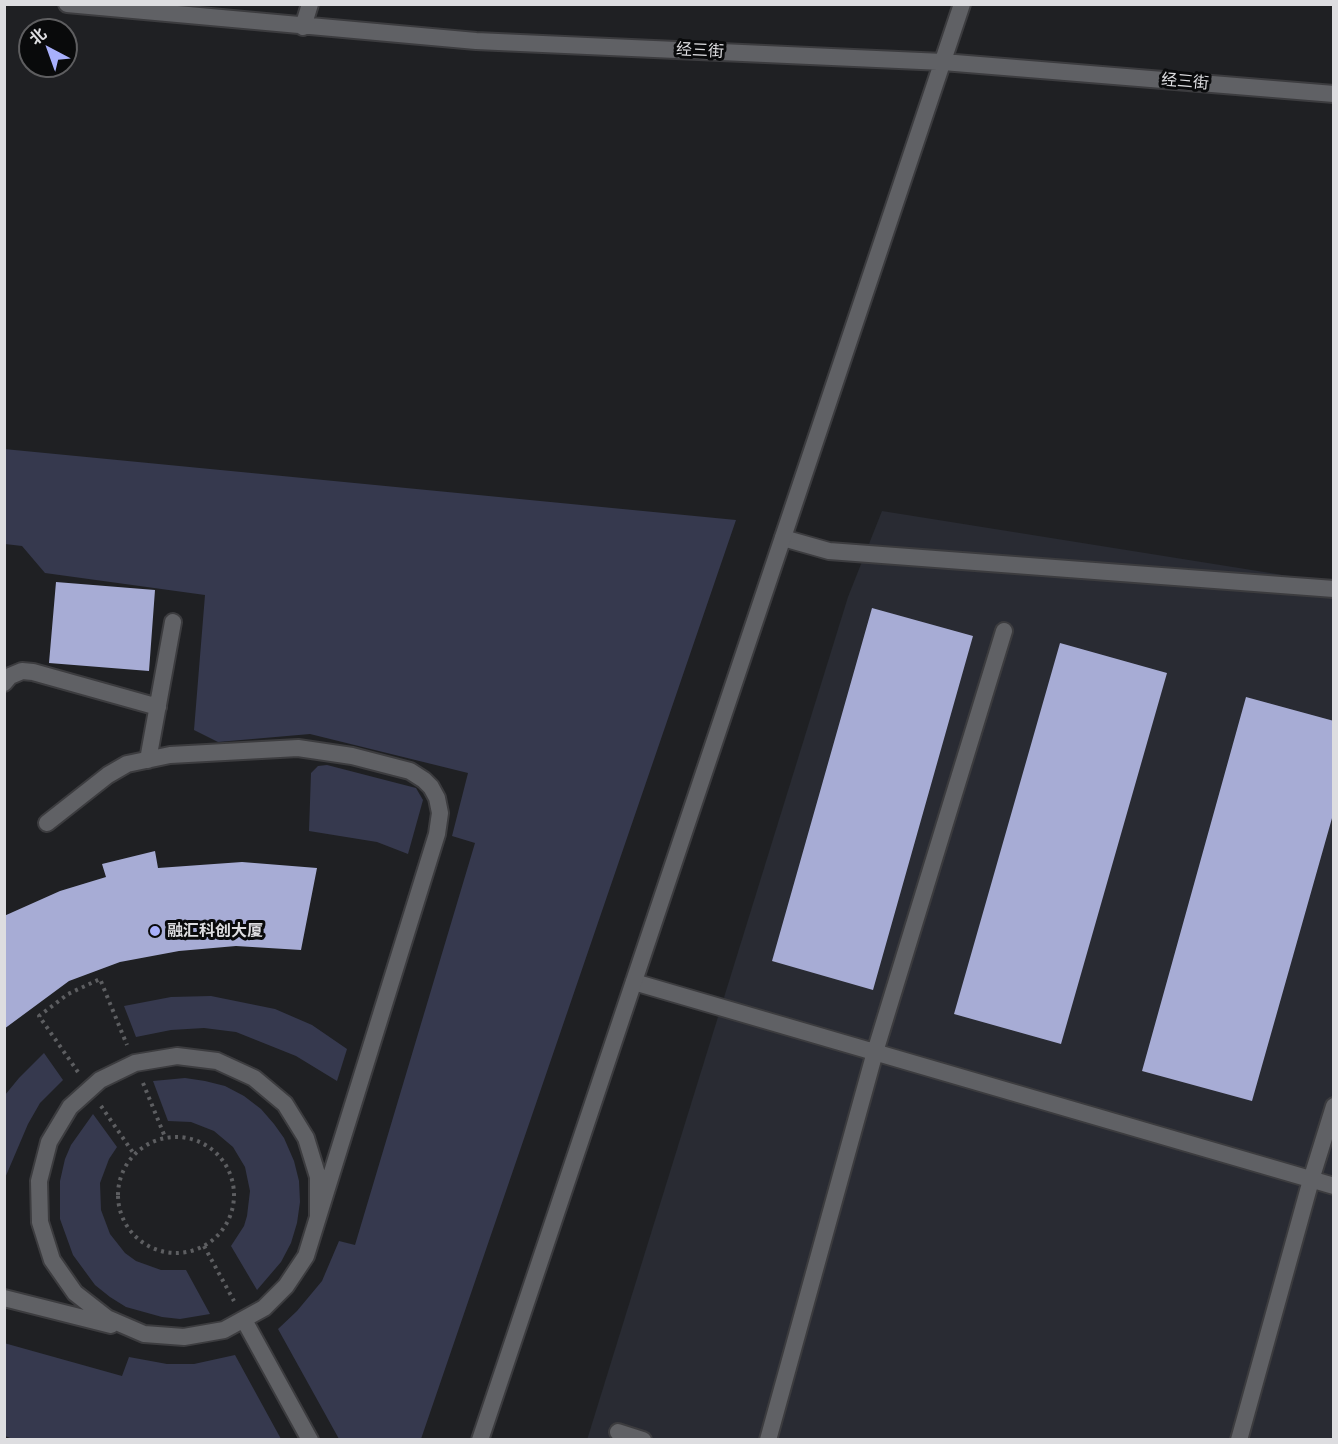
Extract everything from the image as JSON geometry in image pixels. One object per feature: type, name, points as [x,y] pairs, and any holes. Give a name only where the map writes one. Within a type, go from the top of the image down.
[{"type":"street","name":"经三街","points":[[67,4],[476,41],[943,62],[1334,94]]},
{"type":"street","points":[[303,27],[310,4]]},
{"type":"street","points":[[480,1440],[962,4]]},
{"type":"street","points":[[783,538],[829,551],[1334,589]]},
{"type":"street","points":[[148,760],[173,622]]},
{"type":"street","points":[[768,1440],[875,1052],[1004,631]]},
{"type":"street","points":[[4,683],[10,676],[22,671],[33,672],[158,707]]},
{"type":"street","points":[[4,1298],[144,1334],[184,1337],[224,1330],[264,1308],[286,1287],[306,1256],[437,834],[440,813],[437,798],[431,787],[410,771],[352,756],[298,748],[170,755],[128,764],[108,775],[47,823]]},
{"type":"street","points":[[634,982],[1334,1186]]},
{"type":"street","points":[[144,1334],[107,1318],[75,1293],[52,1260],[40,1222],[39,1181],[49,1142],[70,1107],[100,1080],[135,1063],[177,1056],[217,1061],[254,1078],[285,1104],[306,1138],[318,1177],[318,1217],[306,1256]]},
{"type":"street","points":[[1239,1440],[1311,1180],[1334,1106]]},
{"type":"street","points":[[244,1320],[310,1440]]},
{"type":"street","points":[[618,1432],[643,1440]]},
{"type":"path","points":[[39,1016],[68,994],[100,979]]},
{"type":"path","points":[[168,1136],[188,1137],[207,1145],[222,1158],[232,1176],[234,1196],[230,1216],[220,1233],[204,1246],[187,1252],[168,1253],[150,1247],[135,1237],[124,1222],[118,1205],[118,1186],[123,1169],[134,1154],[149,1142],[168,1136]]},
{"type":"path","points":[[204,1246],[244,1320]]},
{"type":"shaded area","points":[[4,449],[736,520],[421,1439],[339,1439],[278,1329],[297,1311],[322,1281],[339,1241],[355,1245],[475,843],[452,836],[468,773],[310,734],[218,742],[194,730],[205,595],[45,573],[22,546],[5,544]]},
{"type":"shaded area","points":[[882,511],[1333,583],[1333,1439],[587,1440],[848,597]]},
{"type":"shaded area","points":[[327,765],[416,788],[423,800],[408,854],[377,842],[309,831],[311,773],[318,766]]},
{"type":"shaded area","points":[[211,996],[275,1009],[312,1025],[347,1049],[337,1081],[296,1056],[236,1032],[204,1028],[171,1030],[136,1037],[124,1006],[171,997]]},
{"type":"shaded area","points":[[44,1053],[63,1080],[40,1103],[28,1124],[5,1178],[5,1095]]},
{"type":"shaded area","points":[[185,1078],[225,1086],[244,1096],[261,1109],[274,1124],[284,1138],[294,1161],[299,1181],[300,1202],[297,1223],[291,1243],[281,1262],[257,1290],[231,1246],[244,1226],[247,1216],[250,1191],[245,1167],[233,1147],[214,1131],[191,1122],[168,1121],[153,1081]]},
{"type":"shaded area","points":[[93,1114],[117,1147],[109,1159],[100,1183],[101,1210],[110,1234],[125,1253],[136,1261],[161,1270],[186,1270],[210,1314],[180,1319],[162,1317],[126,1307],[95,1285],[73,1255],[60,1219],[60,1181],[71,1145]]},
{"type":"shaded area","points":[[4,1343],[122,1376],[129,1357],[167,1364],[194,1364],[235,1355],[281,1439],[15,1440],[5,1436]]},
{"type":"building","points":[[56,582],[155,590],[149,671],[49,663]]},
{"type":"building","points":[[872,608],[973,636],[873,990],[772,961]]},
{"type":"building","points":[[1060,643],[1167,673],[1061,1044],[954,1014]]},
{"type":"building","points":[[1246,697],[1334,721],[1334,811],[1252,1101],[1142,1071]]},
{"type":"building","name":"融汇科创大厦","points":[[155,851],[158,868],[242,862],[317,868],[301,950],[236,946],[179,951],[120,962],[69,981],[4,1029],[4,916],[60,891],[106,877],[102,864]]},
{"type":"place","name":"融汇科创大厦","points":[[155,931]]}]
